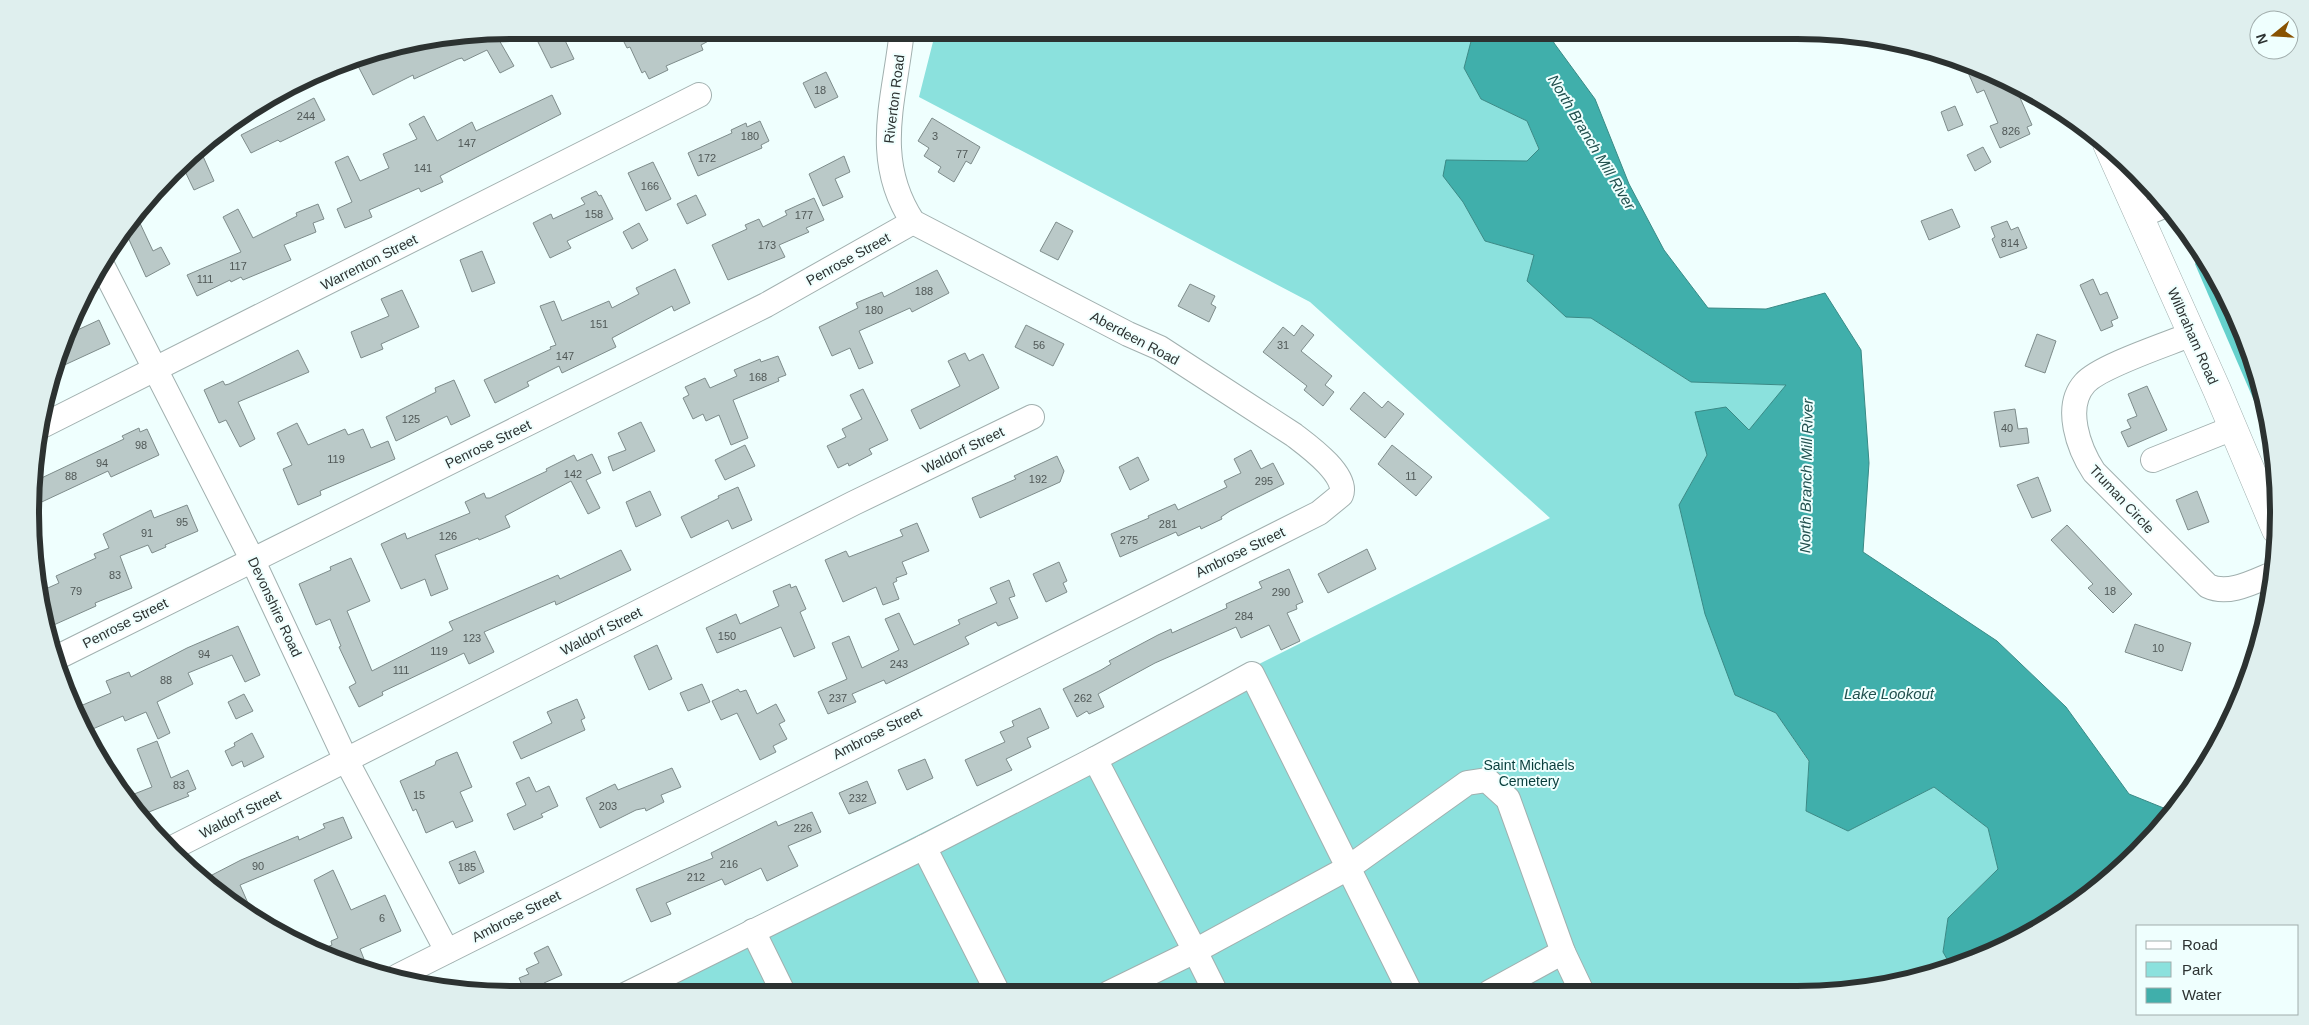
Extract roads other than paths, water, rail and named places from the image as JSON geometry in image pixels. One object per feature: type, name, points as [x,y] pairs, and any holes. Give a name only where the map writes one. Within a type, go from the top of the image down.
[{"type":"main road","name":"Wilbraham Road","points":[[2115,162],[2270,515]]},
{"type":"street","name":"Riverton Road","points":[[901,39],[888,123],[887,152],[894,179],[907,214],[913,222]]},
{"type":"street","name":"Warrenton Street","points":[[47,423],[699,94]]},
{"type":"street","points":[[2140,216],[2159,207]]},
{"type":"street","name":"Aberdeen Road","points":[[913,222],[1128,334],[1160,348],[1294,435],[1326,462],[1340,480]]},
{"type":"street","name":"Penrose Street","points":[[61,655],[766,305],[913,222]]},
{"type":"street","name":"Devonshire Road","points":[[106,270],[252,559],[346,760],[447,951]]},
{"type":"street","name":"Truman Circle","points":[[2192,334],[2104,370],[2084,384],[2078,396],[2075,411],[2082,452],[2094,472],[2208,586],[2215,589],[2234,588],[2266,576]]},
{"type":"street","name":"Waldorf Street","points":[[177,846],[854,503],[1032,417]]},
{"type":"street","points":[[2153,460],[2233,428]]},
{"type":"street","name":"Ambrose Street","points":[[404,973],[1319,513],[1341,495],[1342,486],[1340,480]]},
{"type":"street","points":[[643,986],[924,848],[1095,759],[1252,674],[1407,986]]},
{"type":"street","points":[[1095,759],[1212,986]]},
{"type":"street","points":[[1123,986],[1195,951],[1348,868],[1467,783],[1487,780],[1508,799],[1564,952],[1579,986]]},
{"type":"street","points":[[924,848],[994,986]]},
{"type":"street","points":[[753,932],[780,986]]},
{"type":"street","points":[[1501,986],[1564,952]]},
{"type":"water","name":"Lake Lookout","points":[[1472,39],[1553,39],[1595,99],[1629,184],[1664,250],[1708,308],[1766,309],[1825,293],[1861,350],[1869,463],[1863,552],[1997,641],[2066,707],[2129,794],[2166,809],[2153,825],[2109,869],[2085,888],[2033,923],[1978,950],[1948,961],[1943,952],[1948,918],[1998,869],[1988,828],[1934,787],[1848,831],[1806,811],[1809,761],[1776,713],[1735,695],[1705,614],[1679,505],[1707,455],[1695,412],[1726,407],[1749,430],[1786,385],[1691,382],[1591,318],[1566,317],[1527,281],[1534,255],[1485,241],[1463,202],[1443,176],[1446,160],[1527,161],[1539,149],[1527,121],[1481,99],[1464,68]]},
{"type":"water label","name":"North Branch Mill River","points":[[1592,142]]},
{"type":"water label","name":"North Branch Mill River","points":[[1806,476]]},
{"type":"park label","name":"Saint Michaels Cemetery","points":[[1529,774]]}]
